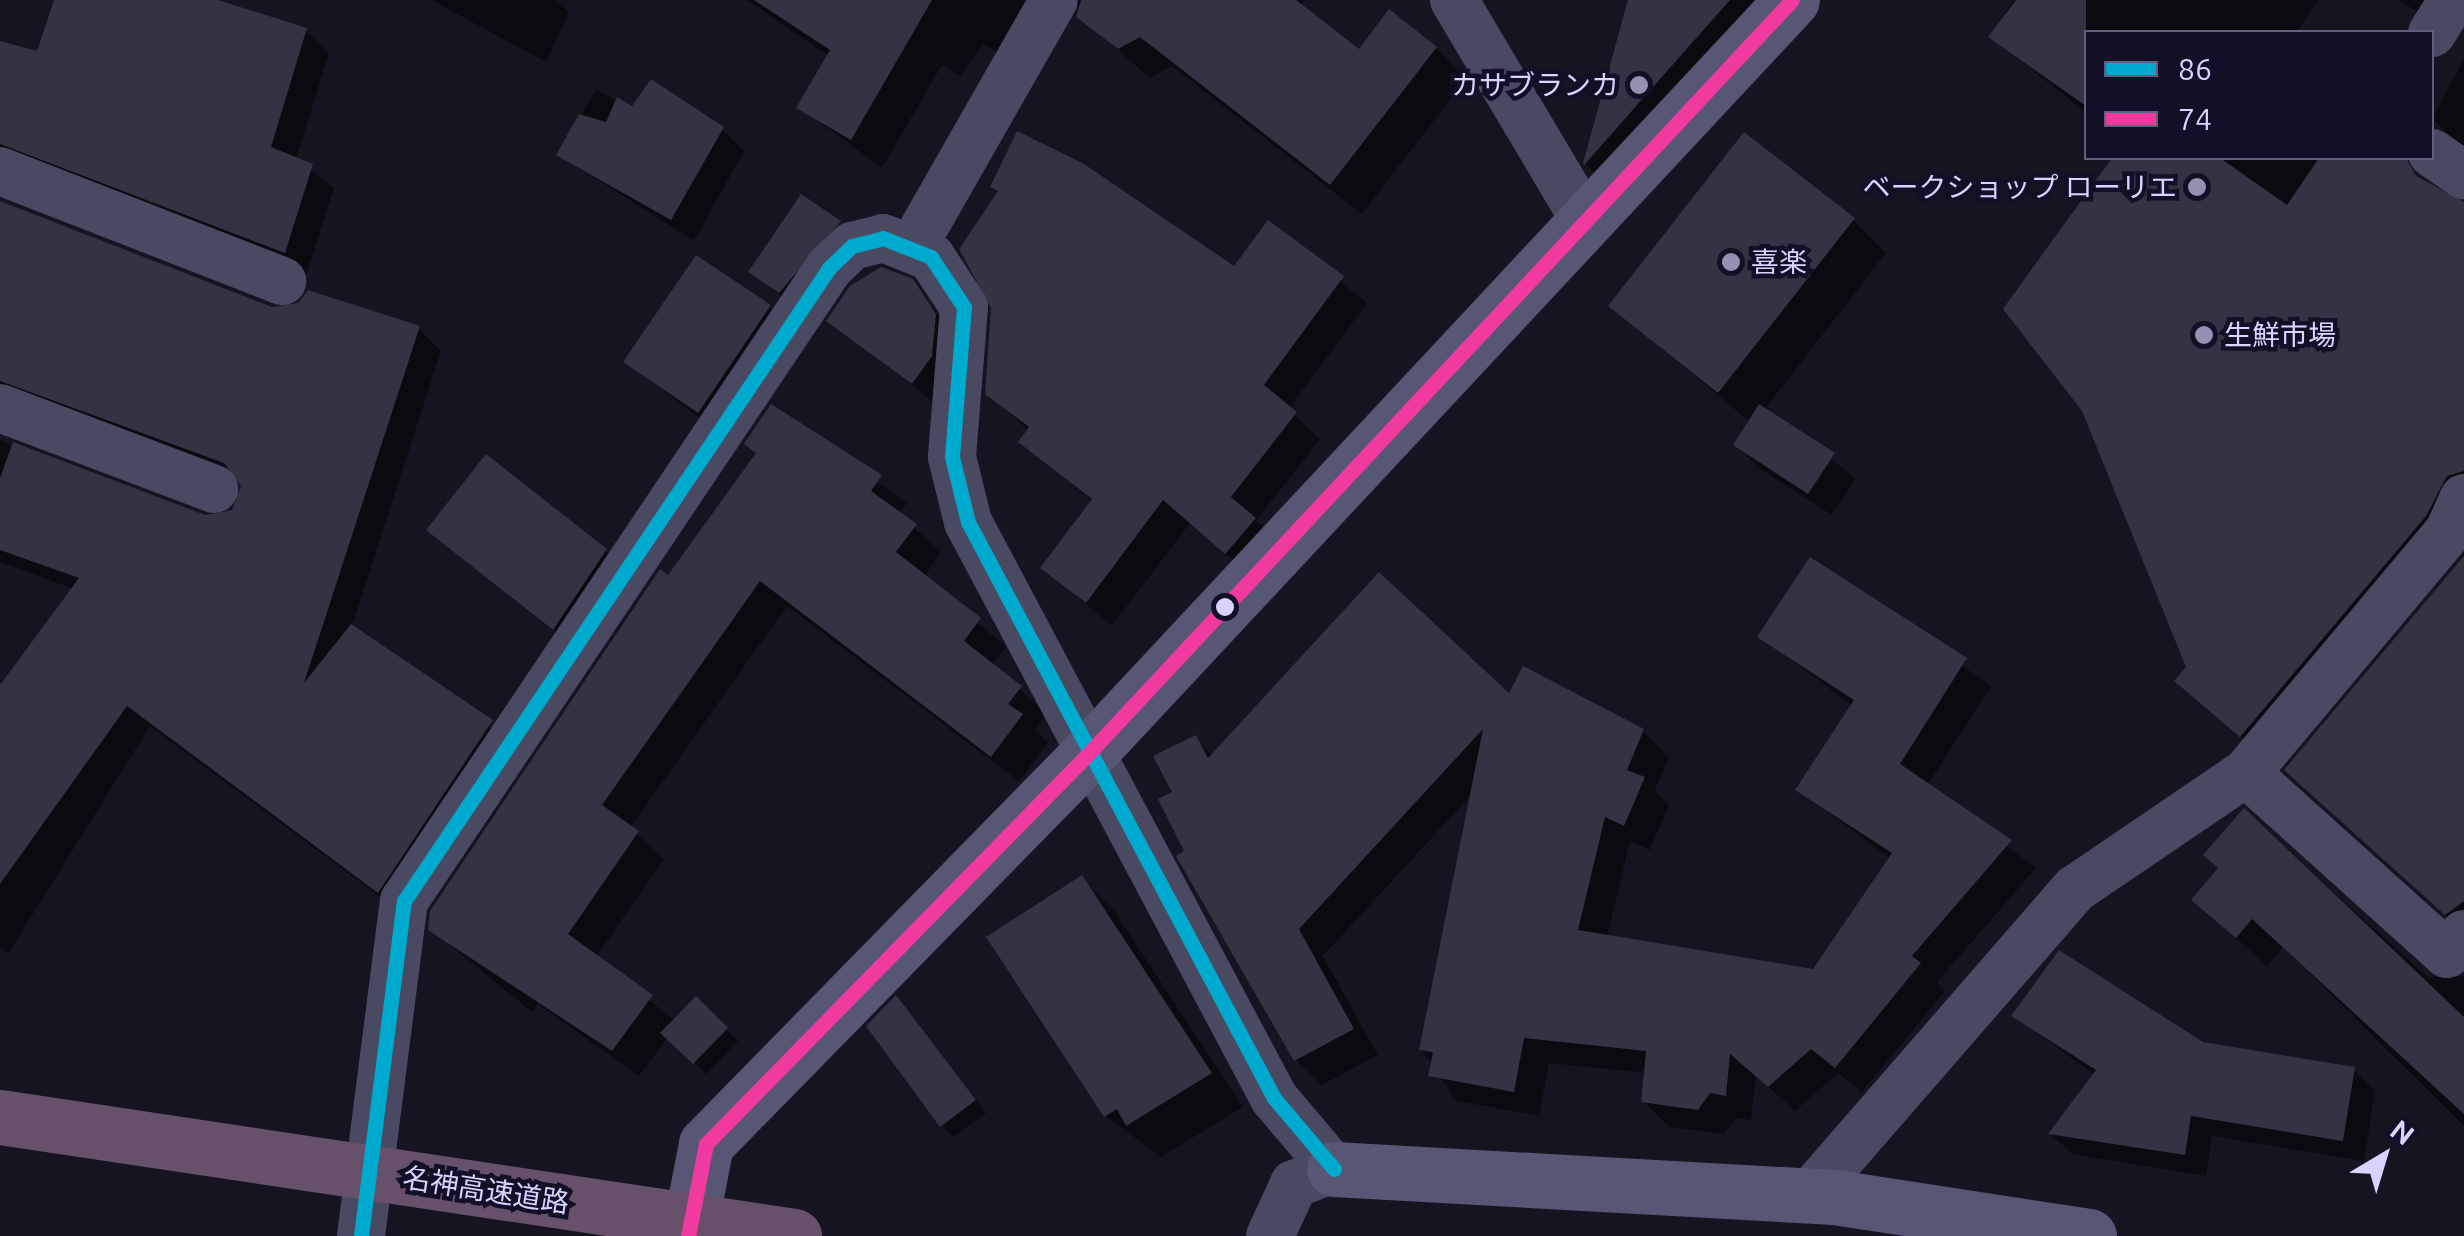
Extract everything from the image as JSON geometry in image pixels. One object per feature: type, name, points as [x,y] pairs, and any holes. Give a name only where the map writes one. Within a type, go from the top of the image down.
[{"type":"highway","name":"名神高速道路","points":[[0,1117],[794,1236]]},
{"type":"street","points":[[914,245],[1054,0]]},
{"type":"street","points":[[1454,0],[1585,221]]},
{"type":"street","points":[[688,1236],[706,1144],[1088,753],[1792,0]]},
{"type":"street","points":[[2434,30],[2453,0]]},
{"type":"street","points":[[2434,154],[2464,175]]},
{"type":"street","points":[[0,171],[282,280]]},
{"type":"street","points":[[360,1236],[404,901],[829,268],[868,241],[914,245],[945,272],[964,308],[954,490],[1088,753],[1274,1098],[1334,1168]]},
{"type":"street","points":[[0,408],[214,489]]},
{"type":"street","points":[[1808,1196],[2075,889],[2246,773],[2449,531],[2464,498]]},
{"type":"street","points":[[2246,773],[2447,954],[2464,934]]},
{"type":"street","points":[[1270,1236],[1294,1184],[1334,1168],[1808,1196],[2089,1236]]},
{"type":"building","points":[[54,0],[218,0],[307,28],[271,147],[313,164],[285,253],[0,144],[0,41],[37,51]]},
{"type":"building","points":[[754,0],[932,0],[851,140],[796,108],[830,50]]},
{"type":"building","points":[[1081,0],[1296,0],[1359,49],[1389,9],[1437,47],[1330,185],[1140,37],[1118,49],[1076,17]]},
{"type":"building","points":[[1628,0],[1730,0],[1584,165],[1583,163]]},
{"type":"building","points":[[2016,0],[2086,0],[2084,105],[1988,37]]},
{"type":"building","points":[[651,79],[724,127],[671,220],[556,155],[579,114],[606,122],[617,97],[632,106]]},
{"type":"building","points":[[1017,131],[1084,164],[1234,266],[1268,220],[1344,276],[1264,385],[1297,412],[1231,497],[1256,518],[1225,554],[1163,500],[1086,603],[1040,568],[1092,499],[1018,442],[1029,427],[985,394],[991,308],[959,249],[998,191],[990,187]]},
{"type":"building","name":"喜楽","points":[[1744,132],[1855,218],[1718,393],[1608,306]]},
{"type":"building","points":[[2111,160],[2223,160],[2287,205],[2318,160],[2407,160],[2416,176],[2464,202],[2464,471],[2447,476],[2426,516],[2240,737],[2174,681],[2186,667],[2082,411],[2003,309]]},
{"type":"building","points":[[801,194],[841,221],[779,293],[748,272]]},
{"type":"building","points":[[0,201],[272,307],[298,303],[308,290],[420,326],[304,683],[351,624],[493,720],[378,893],[127,706],[0,884],[0,685],[79,578],[0,550],[0,478],[13,442],[205,515],[232,510],[241,486],[224,463],[0,381]]},
{"type":"building","points":[[696,255],[771,305],[698,413],[623,362]]},
{"type":"building","points":[[881,267],[913,279],[936,314],[932,356],[912,384],[826,321],[850,286]]},
{"type":"building","points":[[771,404],[882,475],[871,491],[917,524],[896,552],[981,618],[964,641],[1022,686],[1008,704],[1023,714],[991,757],[760,581],[602,805],[639,831],[568,934],[653,995],[612,1051],[428,930],[430,911],[660,569],[668,575],[756,453],[744,444]]},
{"type":"building","points":[[1759,404],[1835,453],[1808,494],[1733,445]]},
{"type":"building","points":[[486,454],[607,549],[553,630],[426,530]]},
{"type":"building","points":[[2464,556],[2464,901],[2445,915],[2284,770]]},
{"type":"building","points":[[1810,557],[1967,658],[1900,764],[2012,840],[1912,956],[1921,963],[1835,1068],[1811,1049],[1768,1087],[1730,1054],[1726,1096],[1710,1093],[1698,1110],[1641,1102],[1646,1051],[1524,1038],[1514,1092],[1428,1076],[1433,1052],[1419,1050],[1483,729],[1299,929],[1354,1029],[1294,1061],[1176,856],[1184,851],[1158,799],[1172,792],[1153,756],[1196,735],[1208,758],[1379,572],[1509,693],[1523,666],[1644,729],[1627,770],[1645,777],[1624,826],[1605,817],[1578,930],[1813,969],[1892,853],[1795,790],[1854,700],[1757,637]]},
{"type":"building","points":[[2244,808],[2464,1017],[2464,1114],[2252,919],[2236,938],[2191,900],[2218,868],[2203,855]]},
{"type":"building","points":[[1082,875],[1212,1073],[1126,1126],[1117,1109],[1104,1117],[986,937]]},
{"type":"building","points":[[2059,950],[2203,1042],[2355,1067],[2343,1141],[2191,1116],[2185,1155],[2048,1134],[2096,1070],[2011,1016]]},
{"type":"building","points":[[896,995],[976,1100],[940,1127],[866,1026]]},
{"type":"building","points":[[696,996],[728,1028],[693,1064],[660,1033]]},
{"type":"transit line","name":"74","points":[[688,1236],[706,1144],[1089,753],[1792,0]]},
{"type":"transit line","name":"86","points":[[361,1236],[404,901],[829,268],[852,246],[883,238],[931,257],[964,307],[952,457],[968,522],[1274,1098],[1334,1169]]},
{"type":"place","name":"カサブランカ","points":[[1639,85]]},
{"type":"place","name":"ベークショップ ローリエ","points":[[2197,187]]},
{"type":"place","name":"喜楽","points":[[1731,262]]},
{"type":"place","name":"生鮮市場","points":[[2204,335]]}]
